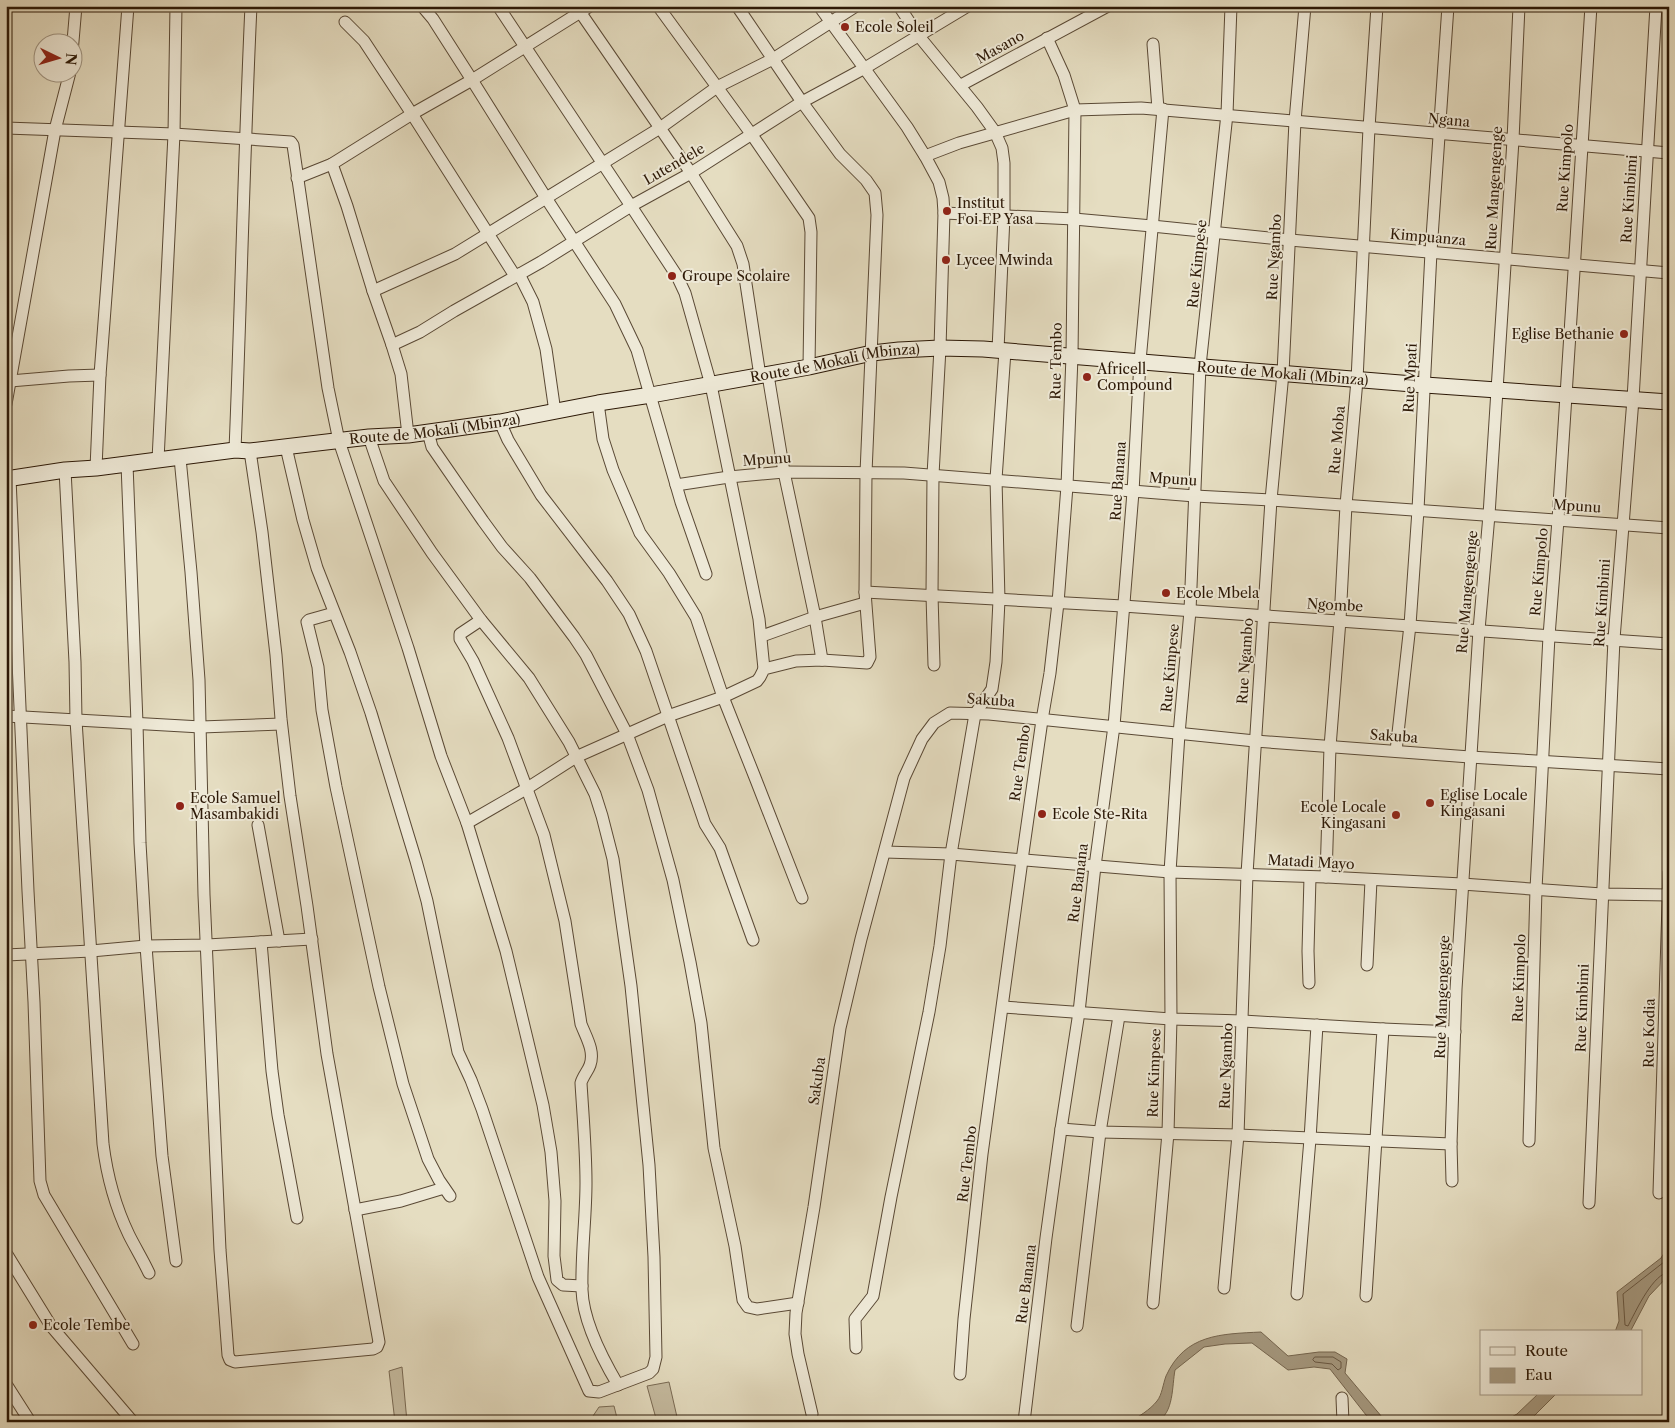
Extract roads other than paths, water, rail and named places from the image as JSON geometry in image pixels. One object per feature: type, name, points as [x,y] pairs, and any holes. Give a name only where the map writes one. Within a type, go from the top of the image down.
[{"type":"street","points":[[74,32],[76,6]]},
{"type":"street","points":[[96,468],[100,376],[128,6]]},
{"type":"street","points":[[158,460],[174,134],[176,6]]},
{"type":"street","points":[[180,458],[196,631],[201,726],[204,895],[220,1250],[225,1328],[230,1360],[235,1362],[373,1349],[379,1342],[327,1054],[290,796],[262,532],[243,450],[242,288],[245,139],[251,6]]},
{"type":"street","points":[[422,6],[472,80],[615,304],[637,350],[676,485],[706,574]]},
{"type":"street","points":[[468,823],[576,757],[668,716],[722,698],[757,681],[764,669],[762,636],[711,385],[685,293],[677,276],[498,6]]},
{"type":"street","points":[[658,6],[752,135],[809,218],[811,232],[809,367]]},
{"type":"street","points":[[737,6],[840,154],[866,180],[875,193],[877,215],[866,473],[865,598],[870,658],[867,663],[822,660],[796,661],[764,669]]},
{"type":"street","points":[[819,6],[908,127],[939,182],[943,198],[940,348],[933,475],[932,595],[934,665]]},
{"type":"street","points":[[373,291],[455,254],[660,128],[717,87],[773,59],[856,6]]},
{"type":"street","points":[[856,1348],[855,1319],[872,1296],[928,1019],[940,946],[951,854],[975,714],[992,689],[996,662],[999,600],[996,479],[1002,351],[1004,162],[1002,148],[995,132],[961,85],[918,35],[899,6]]},
{"type":"street","name":"Lutendele","points":[[392,345],[420,332],[541,262],[631,206],[691,173],[802,102],[865,68],[968,6]]},
{"type":"street","name":"Masano","points":[[961,85],[1108,6]]},
{"type":"street","name":"Rue Kimpese","points":[[1153,1303],[1168,1133],[1171,1020],[1170,872],[1179,734],[1190,611],[1200,366],[1216,232],[1227,114],[1231,6]]},
{"type":"street","name":"Rue Ngambo","points":[[1224,1288],[1238,1135],[1247,874],[1271,500],[1283,373],[1295,121],[1305,6]]},
{"type":"street","name":"Rue Moba","points":[[1326,877],[1330,747],[1340,620],[1346,505],[1357,380],[1377,6]]},
{"type":"street","name":"Rue Mpati","points":[[1396,751],[1410,625],[1418,510],[1431,252],[1448,6]]},
{"type":"street","name":"Rue Mangengenge","points":[[1452,1181],[1451,1144],[1462,884],[1479,630],[1489,515],[1520,6]]},
{"type":"street","name":"Rue Kimpolo","points":[[1530,1141],[1536,889],[1549,636],[1591,6]]},
{"type":"street","name":"Rue Kimbimi","points":[[1589,1203],[1614,640],[1633,399],[1656,6]]},
{"type":"street","points":[[297,178],[332,164],[412,114],[526,47],[582,8],[737,246],[743,264],[764,375],[815,617],[822,660]]},
{"type":"street","points":[[345,22],[364,41],[533,302],[549,366],[555,412]]},
{"type":"street","name":"Rue Tembo","points":[[960,1374],[981,1163],[1022,860],[1050,673],[1058,603],[1067,486],[1072,356],[1075,110],[1064,75],[1047,38]]},
{"type":"street","name":"Rue Banana","points":[[1024,1422],[1061,1129],[1079,1012],[1095,866],[1114,726],[1134,492],[1140,361],[1160,109],[1153,44]]},
{"type":"street","points":[[6,404],[55,130],[67,82]]},
{"type":"street","name":"Ngana","points":[[925,156],[959,142],[1075,110],[1141,108],[1669,154]]},
{"type":"street","points":[[6,128],[174,134],[292,143],[328,388],[338,441],[381,565],[441,756],[468,823],[506,951],[543,1105],[552,1172],[554,1256],[557,1280],[563,1285],[582,1286]]},
{"type":"street","points":[[332,164],[401,374],[408,435]]},
{"type":"street","name":"Kimpuanza","points":[[944,214],[1152,226],[1290,240],[1669,272]]},
{"type":"street","name":"Route de Mokali (Mbinza)","points":[[8,479],[65,470],[243,450],[369,437],[408,435],[500,422],[598,403],[711,385],[872,354],[899,350],[940,348],[1140,361],[1357,380],[1669,402]]},
{"type":"street","points":[[10,381],[69,376],[100,376]]},
{"type":"street","points":[[598,403],[603,439],[613,470],[640,533],[670,573],[696,617],[722,698],[802,898]]},
{"type":"street","points":[[500,422],[508,440],[541,495],[630,614],[646,651],[705,824],[720,848],[753,940]]},
{"type":"street","points":[[428,432],[432,447],[482,521],[530,578],[586,655],[627,734],[648,790],[666,855],[690,962],[700,1023],[714,1148],[735,1246],[744,1300],[748,1307],[758,1309],[798,1303]]},
{"type":"street","points":[[286,447],[303,520],[317,568],[350,652],[371,713],[416,861],[427,901],[458,1052],[482,1109],[538,1277],[589,1391],[599,1392],[649,1373],[655,1363],[650,1165],[631,986],[613,859],[595,794],[576,757],[529,678],[481,620],[432,553],[384,481],[369,437]]},
{"type":"street","points":[[127,464],[137,723],[138,807],[146,946],[162,1156],[176,1261]]},
{"type":"street","points":[[65,470],[75,662],[76,720],[103,1144],[107,1174],[115,1202],[149,1273]]},
{"type":"street","name":"Mpunu","points":[[676,485],[729,477],[784,472],[904,473],[996,479],[1134,492],[1669,528]]},
{"type":"street","points":[[8,479],[32,954],[41,1188],[75,1248],[134,1344]]},
{"type":"street","name":"Ngombe","points":[[762,636],[865,598],[932,595],[1340,620],[1669,644]]},
{"type":"street","points":[[334,613],[307,622],[318,667],[322,710],[336,787],[377,978],[403,1084],[428,1159],[447,1192],[355,1210]]},
{"type":"street","points":[[481,620],[460,634],[460,639],[473,661],[508,738],[544,835],[565,921],[581,1024],[588,1039],[591,1057],[590,1064],[581,1084],[586,1183],[582,1286],[586,1312],[595,1339],[618,1385]]},
{"type":"street","name":"Sakuba","points":[[812,1414],[795,1334],[798,1303],[840,1028],[861,939],[904,778],[922,739],[934,723],[950,713],[989,714],[1255,741],[1669,769]]},
{"type":"street","points":[[6,716],[201,726],[281,724]]},
{"type":"street","points":[[258,825],[279,941]]},
{"type":"street","name":"Matadi Mayo","points":[[885,852],[951,854],[1170,872],[1326,877],[1602,894],[1668,895]]},
{"type":"street","name":"Rue Kodia","points":[[1660,1193],[1669,872]]},
{"type":"street","points":[[1308,983],[1310,877]]},
{"type":"street","points":[[1367,965],[1371,880]]},
{"type":"street","points":[[6,955],[146,946],[207,946],[312,939]]},
{"type":"street","points":[[261,942],[276,1106],[297,1218]]},
{"type":"street","points":[[1003,1007],[1171,1020],[1243,1021],[1455,1032]]},
{"type":"street","points":[[1077,1326],[1100,1132],[1119,1016]]},
{"type":"street","points":[[1297,1294],[1317,1025]]},
{"type":"street","points":[[1366,1296],[1383,1029]]},
{"type":"street","points":[[1061,1129],[1451,1144]]},
{"type":"street","points":[[6,1252],[51,1326],[133,1422]]},
{"type":"street","points":[[6,1384],[29,1420]]},
{"type":"street","points":[[1342,1398],[1343,1422]]},
{"type":"water","points":[[1669,1245],[1669,1275],[1649,1296],[1631,1330],[1616,1330],[1619,1321],[1617,1292],[1661,1258]]},
{"type":"water","points":[[1261,1332],[1288,1356],[1335,1352],[1347,1359],[1345,1373],[1382,1417],[1401,1422],[1374,1422],[1366,1415],[1330,1369],[1314,1367],[1288,1370],[1252,1343],[1204,1347],[1175,1370],[1169,1406],[1163,1417],[1151,1422],[1129,1422],[1140,1416],[1159,1399],[1166,1376],[1174,1362],[1194,1344],[1218,1336]]},
{"type":"water","points":[[1536,1396],[1554,1396],[1528,1422],[1503,1422],[1517,1414]]},
{"type":"place","name":"Ecole Soleil","points":[[845,27]]},
{"type":"place","name":"Institut Foi EP Yasa","points":[[947,211]]},
{"type":"place","name":"Lycee Mwinda","points":[[946,260]]},
{"type":"place","name":"Groupe Scolaire","points":[[672,276]]},
{"type":"place","name":"Eglise Bethanie","points":[[1624,334]]},
{"type":"place","name":"Africell Compound","points":[[1087,377]]},
{"type":"place","name":"Ecole Mbela","points":[[1166,593]]},
{"type":"place","name":"Eglise Locale Kingasani","points":[[1430,803]]},
{"type":"place","name":"Ecole Samuel Masambakidi","points":[[180,806]]},
{"type":"place","name":"Ecole Ste-Rita","points":[[1042,814]]},
{"type":"place","name":"Ecole Locale Kingasani","points":[[1396,815]]},
{"type":"place","name":"Ecole Tembe","points":[[33,1325]]}]
